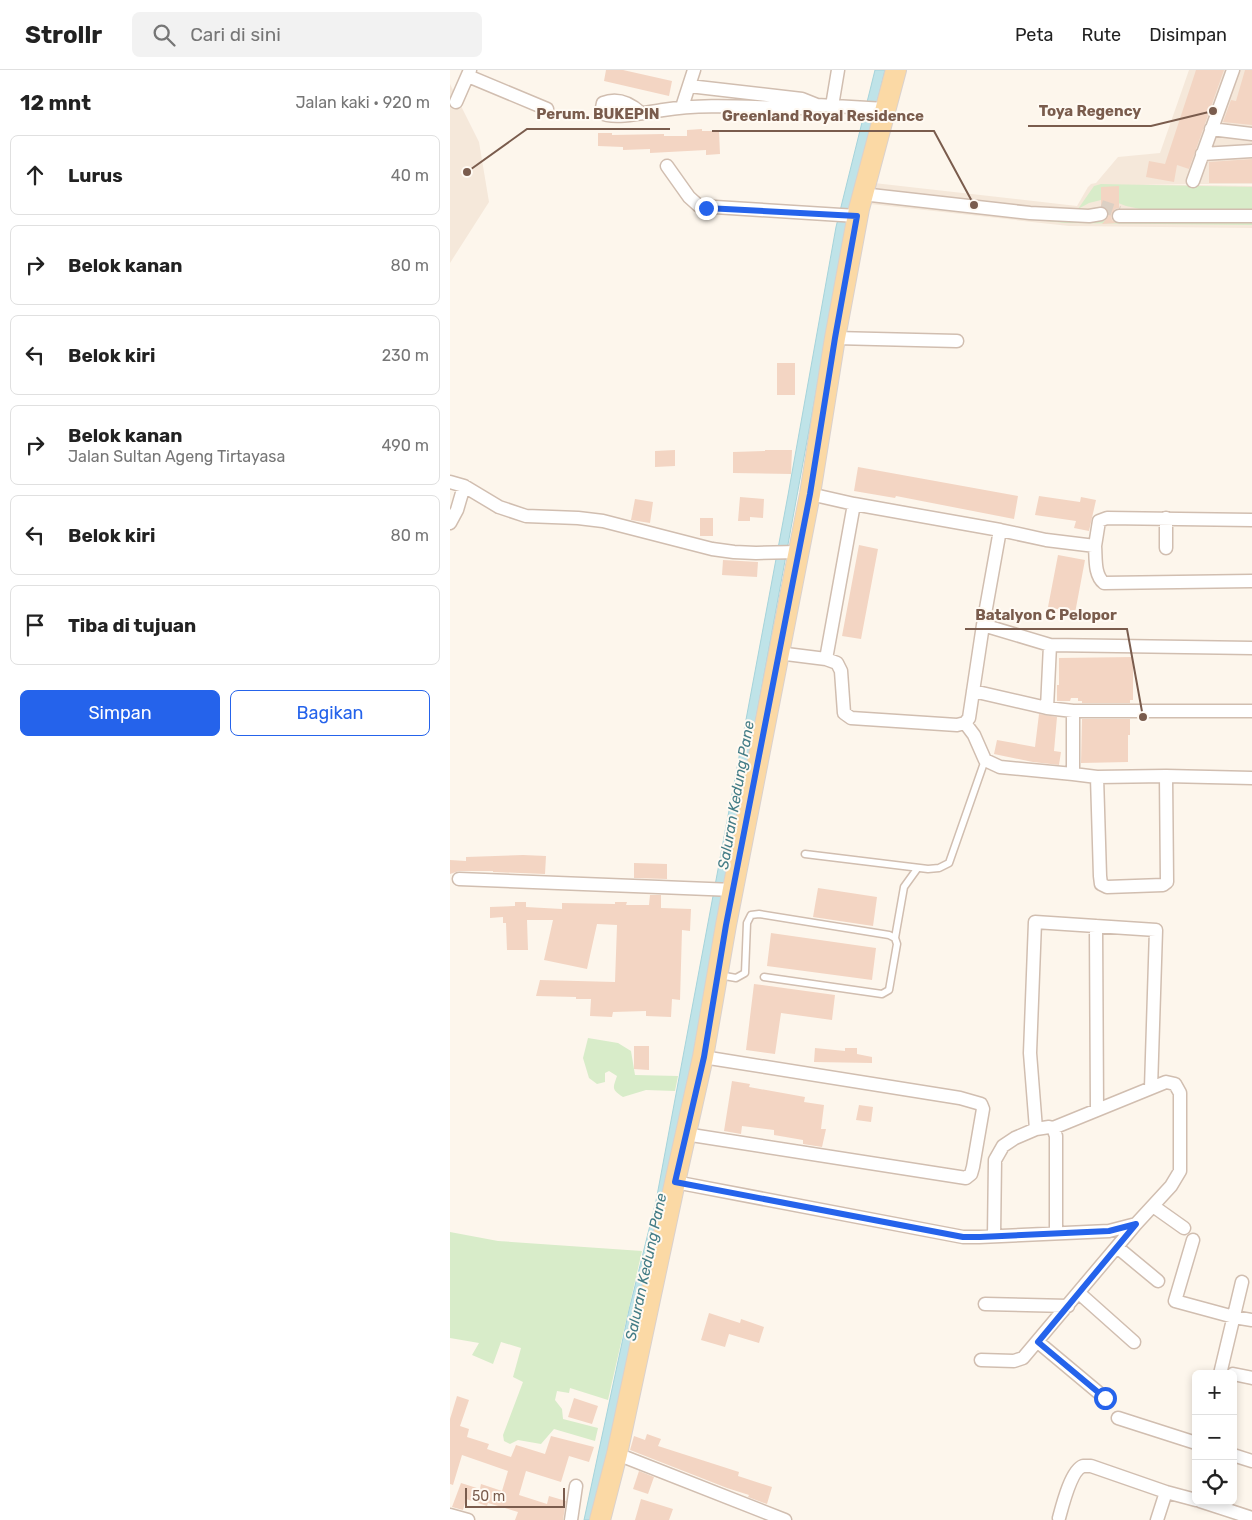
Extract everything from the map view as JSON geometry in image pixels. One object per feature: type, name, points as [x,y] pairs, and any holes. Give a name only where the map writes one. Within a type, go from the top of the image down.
[{"type":"main road","points":[[600,1520],[685,1134],[704,1057],[731,890],[778,652],[794,552],[810,494],[854,216],[862,194],[882,109],[896,70]]},
{"type":"street","points":[[682,107],[694,70]]},
{"type":"street","points":[[832,106],[838,70]]},
{"type":"street","points":[[1193,181],[1233,70]]},
{"type":"street","points":[[456,102],[469,73],[547,109]]},
{"type":"street","points":[[689,86],[802,99],[818,105]]},
{"type":"street","points":[[641,113],[682,107],[802,108],[818,105],[882,109]]},
{"type":"street","points":[[1211,129],[1252,134]]},
{"type":"street","points":[[1202,154],[1252,152]]},
{"type":"street","points":[[667,166],[689,197],[699,206],[854,216]]},
{"type":"street","points":[[862,194],[1030,213],[1079,216],[1092,208],[1101,210]]},
{"type":"street","points":[[1119,214],[1136,216],[1252,216]]},
{"type":"street","points":[[835,338],[957,341]]},
{"type":"street","points":[[450,482],[464,486],[499,507],[526,516],[603,521],[712,549],[741,552],[794,552]]},
{"type":"street","points":[[450,523],[457,510],[464,486]]},
{"type":"street","points":[[810,494],[1046,540],[1095,546]]},
{"type":"street","points":[[826,659],[854,504]]},
{"type":"street","points":[[1252,520],[1108,518],[1099,521],[1095,546],[1097,572],[1100,580],[1104,583],[1252,581]]},
{"type":"street","points":[[1166,518],[1166,548]]},
{"type":"street","points":[[778,652],[826,659],[837,663],[841,671],[844,713],[851,718],[958,725],[965,723],[970,718],[983,624],[1000,530]]},
{"type":"street","points":[[983,624],[1050,645],[1252,648]]},
{"type":"street","points":[[1048,708],[1050,645]]},
{"type":"street","points":[[973,691],[1048,708],[1073,711],[1252,711]]},
{"type":"street","points":[[1073,711],[1073,774]]},
{"type":"street","points":[[965,723],[974,735],[985,760],[1000,767],[1097,777],[1252,778]]},
{"type":"street","points":[[1097,777],[1100,876],[1101,884],[1107,887],[1163,885],[1167,882],[1166,776]]},
{"type":"street","points":[[459,879],[731,890]]},
{"type":"street","points":[[1036,1129],[1030,1053],[1035,922],[1156,930],[1151,1088]]},
{"type":"street","points":[[1096,926],[1097,1110]]},
{"type":"street","points":[[685,1134],[966,1178],[971,1174],[973,1167],[983,1109],[981,1104],[960,1098],[704,1057]]},
{"type":"street","points":[[982,1360],[1014,1361],[1023,1358],[1136,1224],[1171,1186],[1180,1171],[1180,1093],[1175,1084],[1166,1082],[1053,1128],[1036,1129],[1002,1146],[995,1160],[994,1236]]},
{"type":"street","points":[[1053,1128],[1057,1143],[1056,1233]]},
{"type":"street","points":[[675,1182],[963,1237],[1109,1231],[1136,1224]]},
{"type":"street","points":[[1153,1206],[1184,1228]]},
{"type":"street","points":[[1193,1240],[1175,1301],[1252,1320]]},
{"type":"street","points":[[1117,1247],[1158,1281]]},
{"type":"street","points":[[1226,1370],[1234,1317],[1242,1282]]},
{"type":"street","points":[[1079,1293],[1134,1342]]},
{"type":"street","points":[[985,1304],[1068,1306]]},
{"type":"street","points":[[1038,1342],[1105,1398]]},
{"type":"street","points":[[1237,1375],[1252,1378]]},
{"type":"street","points":[[1118,1418],[1192,1442]]},
{"type":"street","points":[[616,1454],[784,1520]]},
{"type":"street","points":[[1237,1456],[1252,1461]]},
{"type":"street","points":[[1059,1519],[1073,1477],[1078,1469],[1084,1466],[1091,1466],[1166,1492],[1192,1498]]},
{"type":"street","points":[[571,1520],[576,1486]]},
{"type":"street","points":[[1156,1520],[1166,1492]]},
{"type":"street","points":[[1212,1505],[1252,1518]]},
{"type":"street","points":[[450,1515],[468,1520]]},
{"type":"lane","points":[[805,854],[918,869],[939,868],[950,863],[985,760]]},
{"type":"lane","points":[[764,977],[882,994],[889,990],[892,981],[897,944],[895,938],[904,887],[918,869]]},
{"type":"lane","points":[[718,975],[736,978],[745,973],[747,923],[751,915],[759,914],[895,938]]},
{"type":"shaded area","points":[[1189,70],[1252,70],[1252,184],[1140,184],[1252,186],[1252,228],[1069,226],[870,204],[874,183],[1077,206],[1088,187],[1096,183],[1118,157],[1160,153]]},
{"type":"shaded area","points":[[450,84],[479,142],[489,202],[450,263]]},
{"type":"green space","points":[[1101,184],[1252,187],[1252,210],[1145,210],[1105,199],[1089,203],[1078,209],[1094,186]]},
{"type":"green space","points":[[896,204],[1065,221],[1252,223],[1252,225],[1065,223]]},
{"type":"green space","points":[[588,1038],[618,1043],[631,1051],[635,1075],[678,1076],[675,1091],[646,1090],[623,1097],[614,1088],[617,1076],[609,1071],[605,1073],[605,1082],[597,1084],[589,1078],[583,1058]]},
{"type":"green space","points":[[450,1232],[498,1241],[642,1251],[608,1400],[570,1388],[569,1393],[557,1391],[555,1400],[562,1409],[563,1419],[598,1428],[595,1441],[554,1429],[541,1444],[518,1440],[510,1444],[504,1441],[503,1435],[523,1382],[513,1377],[521,1348],[501,1342],[493,1364],[472,1355],[479,1343],[450,1338]]},
{"type":"water","name":"Saluran Kedung Pane","points":[[875,70],[885,70],[846,229],[696,1045],[595,1520],[584,1520],[629,1310],[656,1201],[788,495],[836,227]]},
{"type":"building","points":[[606,70],[623,70],[672,81],[669,96],[604,81]]},
{"type":"building","points":[[1196,70],[1224,70],[1189,169],[1177,165],[1174,182],[1146,177],[1149,161],[1165,164]]},
{"type":"building","points":[[1245,70],[1252,70],[1252,125],[1223,122],[1231,100],[1236,101]]},
{"type":"building","points":[[702,129],[702,131],[719,131],[720,154],[706,155],[706,150],[650,153],[650,149],[623,150],[623,147],[598,146],[598,133],[612,133],[612,135],[664,134],[664,136],[687,136],[687,130]]},
{"type":"building","points":[[1252,159],[1252,183],[1209,183],[1209,162]]},
{"type":"building","points":[[1119,186],[1119,208],[1115,209],[1111,216],[1112,220],[1116,223],[1102,224],[1109,213],[1107,208],[1101,206],[1101,187]]},
{"type":"building","points":[[777,363],[795,363],[795,395],[777,395]]},
{"type":"building","points":[[675,450],[675,466],[655,467],[655,451]]},
{"type":"building","points":[[792,450],[791,474],[733,473],[733,452]]},
{"type":"building","points":[[858,467],[1018,496],[1014,519],[896,496],[895,498],[854,491]]},
{"type":"building","points":[[1039,496],[1080,502],[1081,497],[1096,500],[1089,531],[1074,528],[1076,521],[1035,515]]},
{"type":"building","points":[[740,497],[764,499],[763,518],[750,517],[750,521],[738,521]]},
{"type":"building","points":[[635,499],[653,502],[650,523],[631,520]]},
{"type":"building","points":[[700,518],[713,518],[713,536],[700,536]]},
{"type":"building","points":[[859,545],[878,549],[861,639],[842,636]]},
{"type":"building","points":[[1058,555],[1085,560],[1075,613],[1048,607]]},
{"type":"building","points":[[723,560],[758,562],[757,577],[722,575]]},
{"type":"building","points":[[1133,657],[1133,700],[1130,700],[1130,703],[1082,703],[1082,701],[1078,701],[1078,698],[1071,698],[1070,701],[1057,701],[1059,658]]},
{"type":"building","points":[[1039,714],[1057,717],[1054,751],[1061,752],[1059,765],[994,754],[997,740],[1035,747]]},
{"type":"building","points":[[1082,719],[1130,719],[1128,762],[1081,763]]},
{"type":"building","points":[[546,856],[545,874],[459,871],[450,874],[450,860],[466,861],[466,857]]},
{"type":"building","points":[[634,863],[667,864],[667,879],[634,878]]},
{"type":"building","points":[[818,888],[877,897],[873,926],[813,917]]},
{"type":"building","points":[[650,895],[661,895],[661,908],[691,909],[690,931],[682,930],[680,1000],[672,999],[671,1017],[646,1016],[646,1011],[613,1012],[612,1017],[590,1016],[591,999],[536,996],[540,980],[615,982],[617,925],[597,924],[587,969],[544,960],[553,920],[527,920],[528,950],[507,950],[506,923],[503,923],[503,917],[490,918],[490,907],[515,906],[515,902],[526,902],[526,907],[562,909],[562,903],[615,904],[615,902],[627,902],[626,905],[649,905]]},
{"type":"building","points":[[771,933],[876,948],[872,980],[767,966]]},
{"type":"building","points":[[754,984],[835,995],[832,1020],[781,1013],[775,1054],[746,1050]]},
{"type":"building","points":[[634,1046],[649,1046],[649,1070],[634,1069]]},
{"type":"building","points":[[815,1048],[845,1051],[845,1048],[857,1048],[857,1054],[872,1057],[872,1063],[814,1062]]},
{"type":"building","points":[[732,1081],[750,1084],[749,1087],[805,1097],[804,1102],[824,1105],[821,1129],[826,1129],[822,1147],[803,1144],[803,1140],[774,1135],[774,1130],[742,1126],[741,1134],[724,1131]]},
{"type":"building","points":[[859,1105],[873,1107],[871,1122],[856,1120]]},
{"type":"building","points":[[709,1313],[740,1323],[741,1319],[764,1327],[759,1343],[729,1334],[725,1347],[701,1340]]},
{"type":"building","points":[[457,1396],[469,1400],[460,1426],[469,1429],[467,1437],[489,1444],[487,1449],[511,1457],[516,1445],[545,1454],[551,1436],[594,1447],[589,1462],[569,1456],[561,1482],[526,1471],[519,1495],[547,1504],[549,1496],[566,1501],[563,1520],[515,1520],[518,1512],[488,1503],[487,1506],[466,1499],[463,1510],[452,1507],[461,1483],[480,1489],[481,1484],[502,1491],[508,1471],[462,1455],[453,1485],[450,1484],[450,1419]]},
{"type":"building","points":[[574,1398],[598,1406],[592,1424],[568,1417]]},
{"type":"building","points":[[647,1434],[661,1439],[658,1446],[739,1472],[738,1476],[772,1487],[767,1504],[748,1497],[749,1495],[630,1450],[634,1436],[645,1440]]},
{"type":"building","points":[[639,1471],[654,1477],[648,1494],[633,1489]]},
{"type":"building","points":[[641,1499],[673,1509],[669,1520],[635,1520]]},
{"type":"tunnel","points":[[1101,206],[1119,212]]},
{"type":"place","name":"Toya Regency","points":[[1213,111]]},
{"type":"place","name":"Perum. BUKEPIN","points":[[467,172]]},
{"type":"place","name":"Greenland Royal Residence","points":[[974,205]]},
{"type":"place","name":"Batalyon C Pelopor","points":[[1143,717]]},
{"type":"route","points":[[706,208],[857,216],[810,494],[726,925],[704,1057],[675,1182],[963,1237],[1109,1231],[1136,1224],[1038,1342],[1105,1398]]}]
